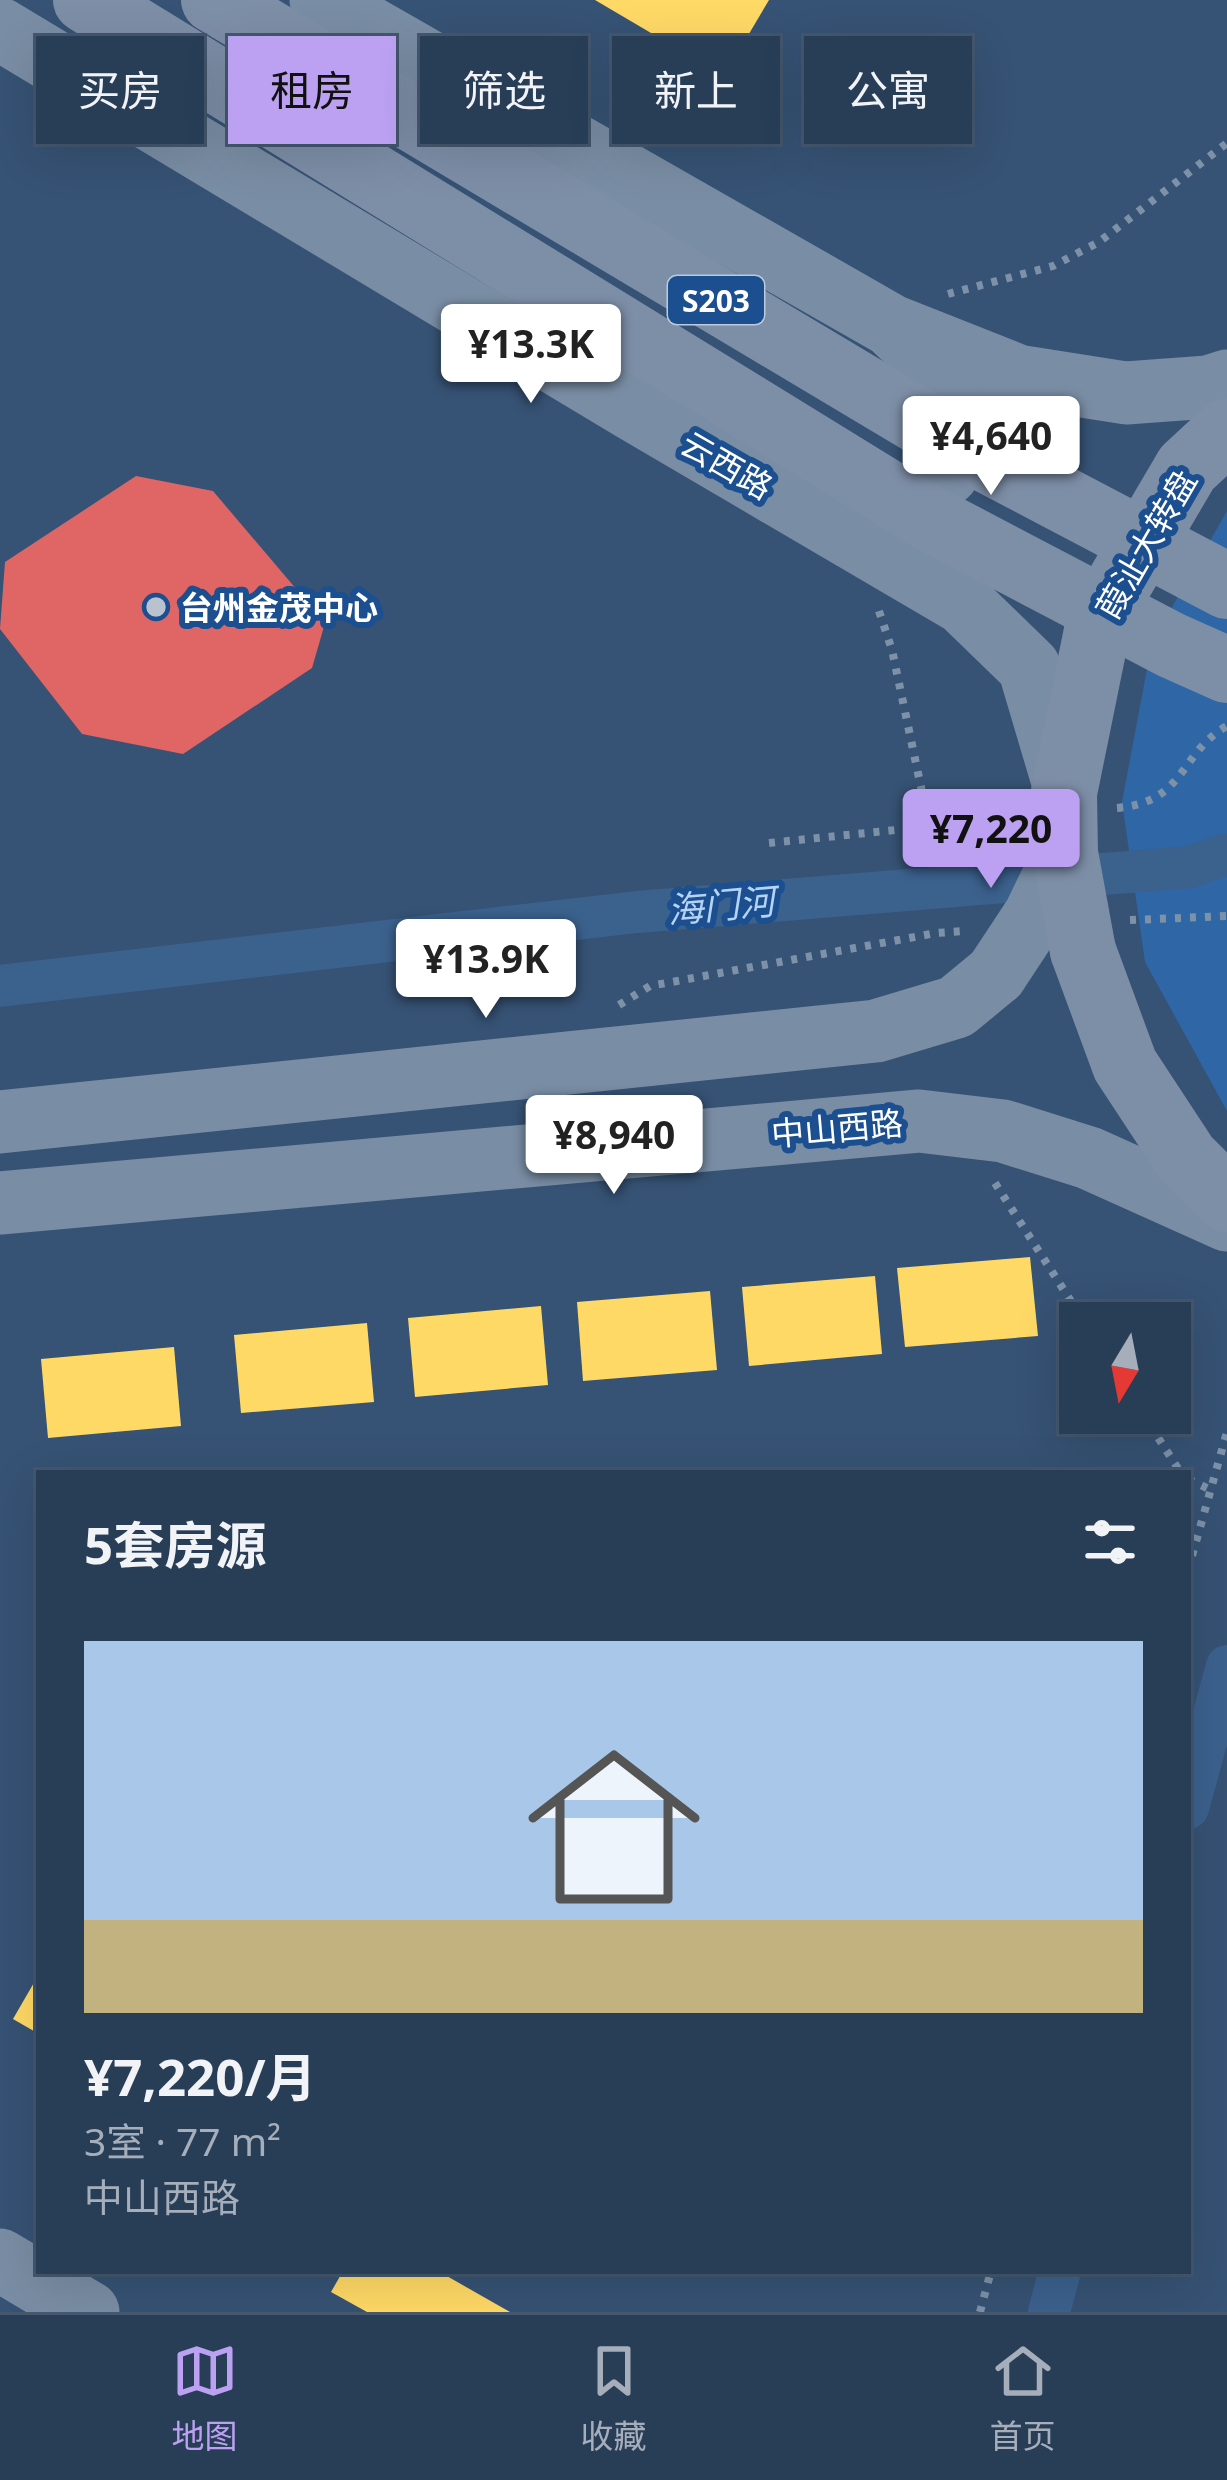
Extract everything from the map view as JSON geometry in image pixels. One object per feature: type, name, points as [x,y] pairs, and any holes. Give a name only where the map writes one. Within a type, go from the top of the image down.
[{"type":"main road","name":"S203","points":[[86,0],[927,517],[1227,670]]},
{"type":"main road","name":"S203","points":[[214,0],[961,446],[1227,586]]},
{"type":"main road","points":[[320,0],[881,320],[1018,376],[1126,393],[1208,387],[1227,381]]},
{"type":"main road","name":"云西路","points":[[0,29],[963,603],[1029,667],[1064,810]]},
{"type":"main road","points":[[794,504],[842,519],[901,514],[948,472],[961,419],[931,363],[881,320]]},
{"type":"main road","name":"葭沚大转盘","points":[[1227,431],[1186,467],[1100,616],[1064,810],[1099,936],[1125,1065],[1186,1158],[1227,1199]]},
{"type":"main road","points":[[0,1122],[876,1031],[956,1007],[988,952],[1035,915],[1064,810]]},
{"type":"main road","name":"中山西路","points":[[0,1203],[919,1121],[1004,1131],[1089,1158],[1227,1220]]},
{"type":"main road","points":[[0,2260],[88,2312]]},
{"type":"path","points":[[881,320],[1053,266],[1133,219],[1227,143]]},
{"type":"path","points":[[855,541],[892,650],[929,825]]},
{"type":"path","points":[[1099,936],[1227,916]]},
{"type":"path","points":[[573,1062],[605,1016],[650,986],[936,933],[988,952]]},
{"type":"path","points":[[959,1126],[1071,1302]]},
{"type":"path","points":[[1191,1559],[1227,1432]]},
{"type":"path","points":[[1156,1434],[1179,1470]]},
{"type":"path","points":[[1191,1480],[1210,1490]]},
{"type":"path","points":[[980,2312],[990,2274]]},
{"type":"shaded area","points":[[1227,511],[1227,1111],[1145,962],[1122,802],[1152,642]]},
{"type":"building: 住宅","points":[[595,0],[769,0],[748,36],[656,36]]},
{"type":"building: 住宅","points":[[1030,1257],[1038,1336],[905,1347],[897,1268]]},
{"type":"building: 住宅","points":[[875,1276],[882,1354],[749,1366],[742,1287]]},
{"type":"building: 住宅","points":[[710,1291],[717,1370],[583,1381],[577,1302]]},
{"type":"building: 住宅","points":[[541,1306],[548,1385],[415,1397],[408,1318]]},
{"type":"building: 住宅","points":[[367,1323],[374,1402],[241,1413],[234,1335]]},
{"type":"building: 住宅","points":[[174,1347],[181,1426],[48,1438],[41,1359]]},
{"type":"building: 住宅","points":[[36,1979],[36,2032],[13,2019]]},
{"type":"building: 住宅","points":[[341,2274],[443,2274],[510,2312],[367,2312],[331,2292]]},
{"type":"building: 商业","name":"台州金茂中心","points":[[136,476],[213,491],[325,623],[312,668],[183,754],[82,734],[0,629],[5,562]]},
{"type":"waterway","name":"海门河","points":[[0,986],[637,912],[1190,867],[1227,854]]},
{"type":"waterway","points":[[1191,1797],[1227,1666]]},
{"type":"waterway","points":[[1049,2312],[1059,2274]]},
{"type":"place","name":"台州金茂中心","points":[[156,607]]}]
